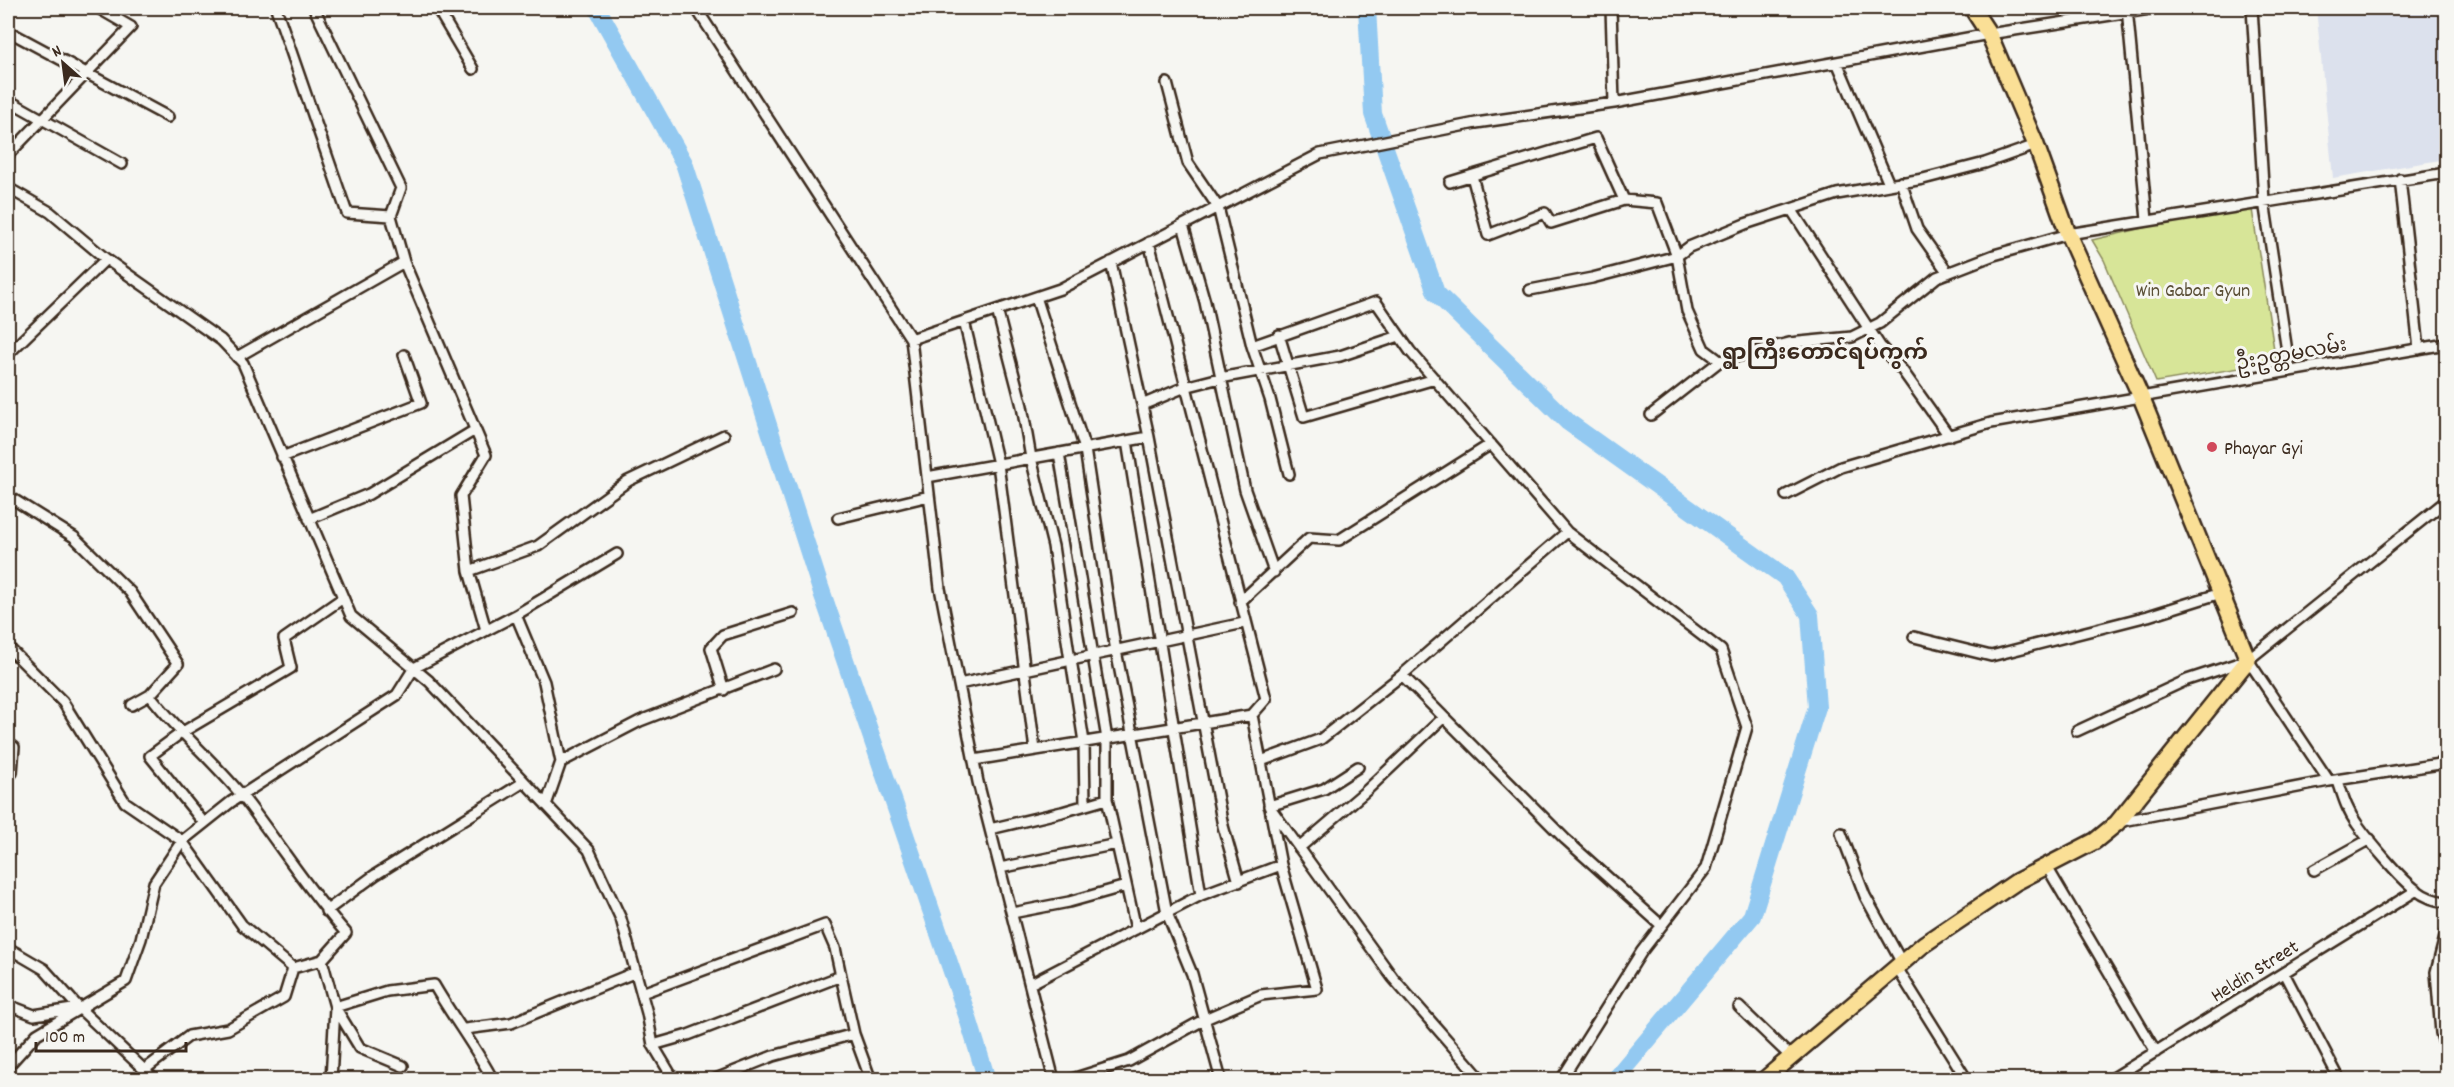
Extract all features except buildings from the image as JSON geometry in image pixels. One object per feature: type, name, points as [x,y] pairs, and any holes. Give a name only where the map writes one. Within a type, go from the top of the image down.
[{"type":"main road","points":[[1764,1080],[1924,944],[2016,882],[2095,841],[2117,823],[2248,660],[2141,397],[2068,234],[2036,145],[1989,34],[1972,8]]},
{"type":"street","points":[[8,155],[130,27],[98,8]]},
{"type":"street","points":[[276,8],[347,213],[392,216]]},
{"type":"street","points":[[314,8],[401,188],[392,216],[404,262],[486,455],[461,495],[469,571],[486,630]]},
{"type":"street","points":[[437,8],[473,69]]},
{"type":"street","points":[[696,8],[911,339],[940,588],[974,760],[1054,1080]]},
{"type":"street","points":[[1611,8],[1614,103]]},
{"type":"street","points":[[911,339],[1060,289],[1320,154],[1476,123],[1614,103],[1989,34],[2127,10],[2156,8]]},
{"type":"street","points":[[2252,8],[2264,201],[2290,371]]},
{"type":"street","points":[[2127,10],[2147,220]]},
{"type":"street","points":[[8,32],[168,117]]},
{"type":"street","points":[[1837,62],[1889,184]]},
{"type":"street","points":[[1167,84],[1188,163],[1218,207],[1252,346],[1270,399],[1289,474]]},
{"type":"street","points":[[8,100],[122,164]]},
{"type":"street","points":[[1450,182],[1596,138],[1624,200]]},
{"type":"street","points":[[1530,290],[1592,278],[1677,256],[1689,247],[1837,194],[1985,163],[2036,145]]},
{"type":"street","points":[[1651,415],[1720,361],[1789,343],[1852,337],[1870,328],[1937,277],[1994,255],[2068,234],[2446,173]]},
{"type":"street","points":[[1473,176],[1488,235],[1545,213],[1551,223],[1624,200],[1657,203],[1677,256],[1687,311],[1704,350],[1720,361]]},
{"type":"street","points":[[2400,179],[2419,349]]},
{"type":"street","points":[[1901,182],[1917,229],[1948,273]]},
{"type":"street","points":[[8,188],[50,212],[106,259],[221,340],[243,363],[351,616],[429,681],[589,850],[621,919],[642,993],[653,1045],[674,1080]]},
{"type":"street","points":[[1791,209],[1880,346],[1902,370],[1949,436]]},
{"type":"street","points":[[1183,225],[1205,302],[1245,490],[1274,572]]},
{"type":"street","points":[[974,760],[1252,715],[1266,699],[1244,623],[1149,242]]},
{"type":"street","points":[[9,350],[106,259]]},
{"type":"street","points":[[237,357],[404,262]]},
{"type":"street","points":[[1111,262],[1149,437],[1223,826],[1239,882]]},
{"type":"street","points":[[1036,297],[1085,449],[1116,650],[1167,913],[1192,974],[1221,1080]]},
{"type":"street","points":[[1252,346],[1376,302],[1435,379],[1567,532],[1721,650],[1747,727],[1706,868],[1642,951],[1561,1080]]},
{"type":"street","points":[[997,310],[1022,405],[1031,458],[1053,546],[1084,742],[1085,805]]},
{"type":"street","points":[[964,321],[998,464],[1027,669],[1035,750]]},
{"type":"street","points":[[1279,335],[1304,417],[1435,379]]},
{"type":"street","points":[[1142,405],[1185,387],[1287,364],[1340,356],[1400,336]]},
{"type":"street","name":"ဦးဥတ္တမလမ်း","points":[[1786,495],[1841,467],[1990,423],[2446,344]]},
{"type":"street","points":[[282,457],[421,403],[404,355]]},
{"type":"street","points":[[309,519],[369,494],[475,430]]},
{"type":"street","points":[[469,571],[538,546],[628,481],[724,435]]},
{"type":"street","points":[[927,477],[1149,437]]},
{"type":"street","points":[[1127,441],[1201,895]]},
{"type":"street","points":[[1240,602],[1309,538],[1339,540],[1491,444]]},
{"type":"street","points":[[1059,453],[1107,739],[1107,799],[1136,929]]},
{"type":"street","points":[[8,496],[74,537],[130,592],[178,664],[150,695],[132,705]]},
{"type":"street","points":[[838,518],[929,496]]},
{"type":"street","points":[[2077,731],[2187,681],[2248,660],[2446,501]]},
{"type":"street","points":[[1261,761],[1321,739],[1402,675],[1567,532]]},
{"type":"street","points":[[8,1063],[37,1034],[126,981],[141,939],[154,883],[182,841],[241,795],[397,695],[414,668],[516,615],[617,554]]},
{"type":"street","points":[[1914,638],[1991,656],[2148,616],[2221,593]]},
{"type":"street","points":[[204,823],[150,756],[181,733],[291,668],[284,639],[343,598]]},
{"type":"street","points":[[724,690],[711,648],[723,635],[793,613]]},
{"type":"street","points":[[516,615],[544,682],[561,762],[546,805]]},
{"type":"street","points":[[959,684],[1027,669],[1071,663],[1092,655],[1244,623]]},
{"type":"street","points":[[8,647],[63,702],[125,802],[182,841],[242,925],[293,968]]},
{"type":"street","points":[[2248,660],[2333,781],[2356,824],[2417,890],[2436,901],[2446,902]]},
{"type":"street","points":[[561,762],[640,721],[774,669]]},
{"type":"street","points":[[1402,675],[1565,839],[1661,925]]},
{"type":"street","points":[[150,695],[181,733],[241,795],[326,911],[346,933],[322,960],[293,968]]},
{"type":"street","points":[[1069,1080],[1129,1061],[1204,1019],[1261,995],[1317,988],[1281,865],[1252,715]]},
{"type":"street","points":[[1299,848],[1367,790],[1444,717]]},
{"type":"street","points":[[8,743],[14,747],[12,773],[8,776]]},
{"type":"street","points":[[2117,823],[2333,781],[2446,763]]},
{"type":"street","points":[[1269,806],[1324,789],[1358,767]]},
{"type":"street","points":[[326,911],[375,875],[524,782]]},
{"type":"street","points":[[990,829],[1107,799]]},
{"type":"street","points":[[1269,806],[1393,978],[1482,1080]]},
{"type":"street","points":[[1841,833],[1865,896],[1899,965],[1967,1080]]},
{"type":"street","points":[[2314,870],[2370,839]]},
{"type":"street","points":[[1000,868],[1117,844]]},
{"type":"street","points":[[1030,984],[1201,895],[1281,865]]},
{"type":"street","points":[[2047,867],[2156,1052]]},
{"type":"street","points":[[1012,913],[1126,886]]},
{"type":"street","name":"Heldin Street","points":[[2110,1080],[2417,890]]},
{"type":"street","points":[[642,993],[825,925],[835,948],[854,1034],[869,1075]]},
{"type":"street","points":[[2446,933],[2436,972],[2441,1033],[2446,1050]]},
{"type":"street","points":[[8,948],[44,969],[79,1008],[155,1080]]},
{"type":"street","points":[[322,960],[335,1007],[360,1048],[403,1066]]},
{"type":"street","points":[[144,1070],[189,1036],[228,1029],[284,997],[293,968]]},
{"type":"street","points":[[465,1029],[511,1023],[636,972]]},
{"type":"street","points":[[2284,973],[2340,1080]]},
{"type":"street","points":[[653,1045],[688,1035],[841,976]]},
{"type":"street","points":[[335,1007],[387,991],[434,985],[453,1019],[465,1029],[493,1080]]},
{"type":"street","points":[[8,1005],[34,1015],[79,1008]]},
{"type":"street","points":[[331,1080],[335,1007]]},
{"type":"street","points":[[1739,1007],[1791,1057]]},
{"type":"street","points":[[712,1080],[773,1056],[854,1034]]},
{"type":"shaded area","points":[[2316,8],[2446,8],[2446,159],[2333,178]]},
{"type":"green space","name":"Win Gabar Gyun","points":[[2251,203],[2276,362],[2156,382],[2104,260],[2092,240]]},
{"type":"waterway","points":[[597,8],[684,163],[820,587],[967,1015],[987,1080]]},
{"type":"waterway","points":[[1367,8],[1373,114],[1436,293],[1568,422],[1785,577],[1810,615],[1817,707],[1752,916],[1614,1080]]},
{"type":"place","name":"Phayar Gyi","points":[[2212,447]]},
{"type":"district","name":"ရွာကြီးတောင်ရပ်ကွက်","points":[[1825,351]]}]
